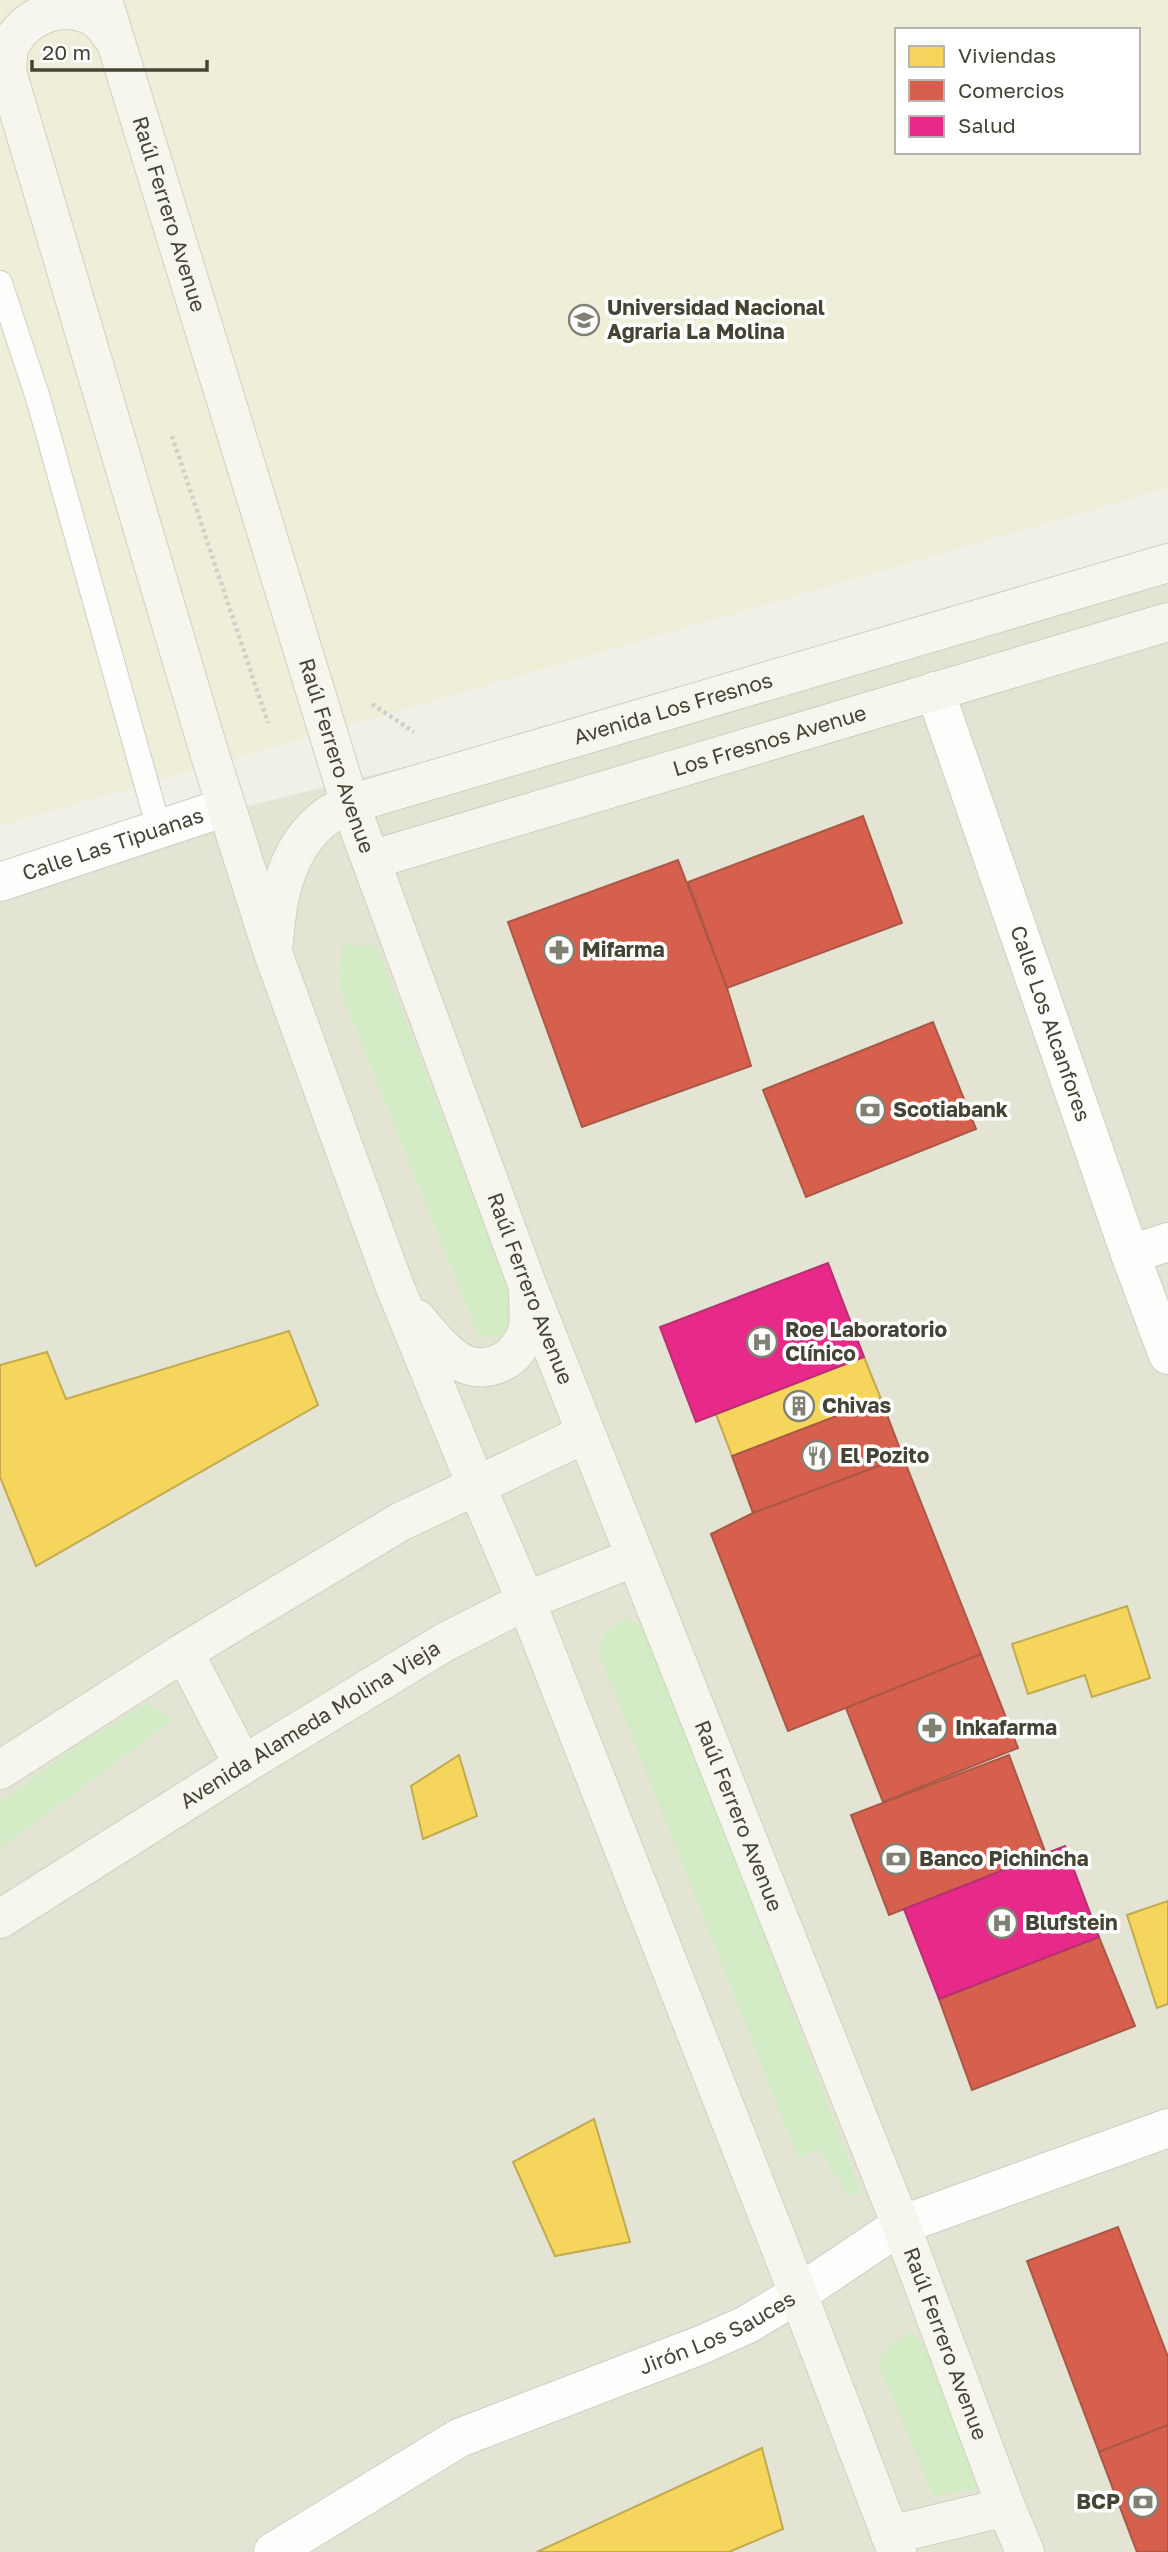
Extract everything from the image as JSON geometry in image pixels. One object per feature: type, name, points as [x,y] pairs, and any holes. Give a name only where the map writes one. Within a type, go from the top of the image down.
[{"type":"main road","name":"Raúl Ferrero Avenue","points":[[103,0],[323,715],[371,860],[528,1287],[901,2225],[1025,2552]]},
{"type":"main road","points":[[115,40],[97,19],[70,9],[43,12],[23,26],[3,59],[226,807],[273,953],[393,1282],[475,1486],[526,1601],[894,2544],[1006,2507]]},
{"type":"main road","name":"Avenida Los Fresnos","points":[[273,953],[276,913],[291,858],[326,816],[351,804],[1168,563]]},
{"type":"main road","name":"Los Fresnos Avenue","points":[[371,860],[1168,622]]},
{"type":"main road","points":[[393,1282],[418,1320],[445,1352],[467,1367],[492,1367],[513,1356],[527,1332],[528,1287]]},
{"type":"main road","points":[[0,1770],[184,1652],[400,1522],[585,1434]]},
{"type":"main road","name":"Avenida Alameda Molina Vieja","points":[[0,1919],[243,1765],[445,1642],[526,1601],[635,1557]]},
{"type":"main road","points":[[184,1652],[243,1765]]},
{"type":"street","name":"Calle Los Alcanfores","points":[[935,691],[1130,1254],[1168,1355]]},
{"type":"street","name":"Calle Las Tipuanas","points":[[0,882],[226,807]]},
{"type":"street","points":[[1130,1254],[1168,1242]]},
{"type":"street","name":"Jirón Los Sauces","points":[[273,2552],[459,2438],[701,2345],[746,2325],[798,2294],[901,2225],[1168,2128]]},
{"type":"lane","points":[[0,283],[38,398],[159,829]]},
{"type":"path","points":[[168,426],[271,731]]},
{"type":"path","points":[[323,715],[374,704],[448,755],[456,773]]},
{"type":"shaded area","name":"Universidad Nacional Agraria La Molina","points":[[0,0],[1168,0],[1168,488],[0,826]]},
{"type":"shaded area","points":[[1168,576],[1168,2552],[0,2552],[0,868]]},
{"type":"green space","points":[[342,944],[377,947],[516,1307],[514,1335],[479,1337],[339,987]]},
{"type":"green space","points":[[626,1617],[651,1635],[861,2193],[847,2195],[819,2149],[798,2158],[596,1646],[607,1632]]},
{"type":"green space","points":[[148,1703],[175,1719],[0,1848],[0,1803],[82,1742]]},
{"type":"green space","points":[[911,2332],[930,2349],[984,2488],[933,2496],[878,2364],[887,2345]]},
{"type":"building: Viviendas","points":[[289,1331],[318,1405],[36,1566],[0,1477],[0,1365],[47,1352],[66,1399]]},
{"type":"building: Viviendas","name":"Chivas","points":[[864,1357],[881,1399],[732,1456],[716,1414]]},
{"type":"building: Viviendas","points":[[1127,1606],[1150,1678],[1092,1697],[1085,1675],[1028,1694],[1012,1644]]},
{"type":"building: Viviendas","points":[[459,1755],[477,1816],[423,1839],[411,1786]]},
{"type":"building: Viviendas","points":[[1168,1901],[1168,2004],[1157,2008],[1127,1915]]},
{"type":"building: Viviendas","points":[[594,2119],[630,2242],[555,2256],[513,2162]]},
{"type":"building: Viviendas","points":[[762,2448],[783,2529],[729,2552],[537,2552]]},
{"type":"building: Comercios","points":[[863,816],[902,923],[727,988],[688,882]]},
{"type":"building: Comercios","points":[[678,860],[727,988],[751,1066],[582,1127],[508,922]]},
{"type":"building: Comercios","name":"Scotiabank","points":[[933,1022],[976,1129],[806,1197],[763,1090]]},
{"type":"building: Comercios","name":"El Pozito","points":[[881,1399],[903,1457],[753,1513],[732,1456]]},
{"type":"building: Comercios","points":[[903,1457],[981,1654],[788,1731],[711,1534],[753,1513]]},
{"type":"building: Comercios","name":"Inkafarma","points":[[981,1654],[1018,1748],[883,1802],[846,1708]]},
{"type":"building: Comercios","points":[[1009,1755],[1046,1854],[889,1915],[851,1815]]},
{"type":"building: Comercios","points":[[1099,1937],[1135,2026],[972,2090],[939,1999]]},
{"type":"building: Comercios","points":[[1118,2227],[1168,2357],[1168,2425],[1099,2452],[1027,2261]]},
{"type":"building: Comercios","name":"BCP","points":[[1168,2425],[1168,2552],[1137,2552],[1099,2452]]},
{"type":"building: Salud","name":"Roe Laboratorio Clínico","points":[[828,1263],[864,1357],[696,1422],[660,1327]]},
{"type":"building: Salud","name":"Blufstein","points":[[1065,1846],[1099,1937],[939,1999],[904,1909]]},
{"type":"place","name":"Universidad Nacional Agraria La Molina","points":[[584,320]]},
{"type":"place","name":"Mifarma","points":[[559,950]]},
{"type":"place","name":"Scotiabank","points":[[870,1110]]},
{"type":"place","name":"Roe Laboratorio Clínico","points":[[762,1342]]},
{"type":"place","name":"Chivas","points":[[799,1406]]},
{"type":"place","name":"El Pozito","points":[[817,1456]]},
{"type":"place","name":"Inkafarma","points":[[932,1728]]},
{"type":"place","name":"Banco Pichincha","points":[[896,1859]]},
{"type":"place","name":"Blufstein","points":[[1002,1923]]},
{"type":"place","name":"BCP","points":[[1143,2502]]}]
